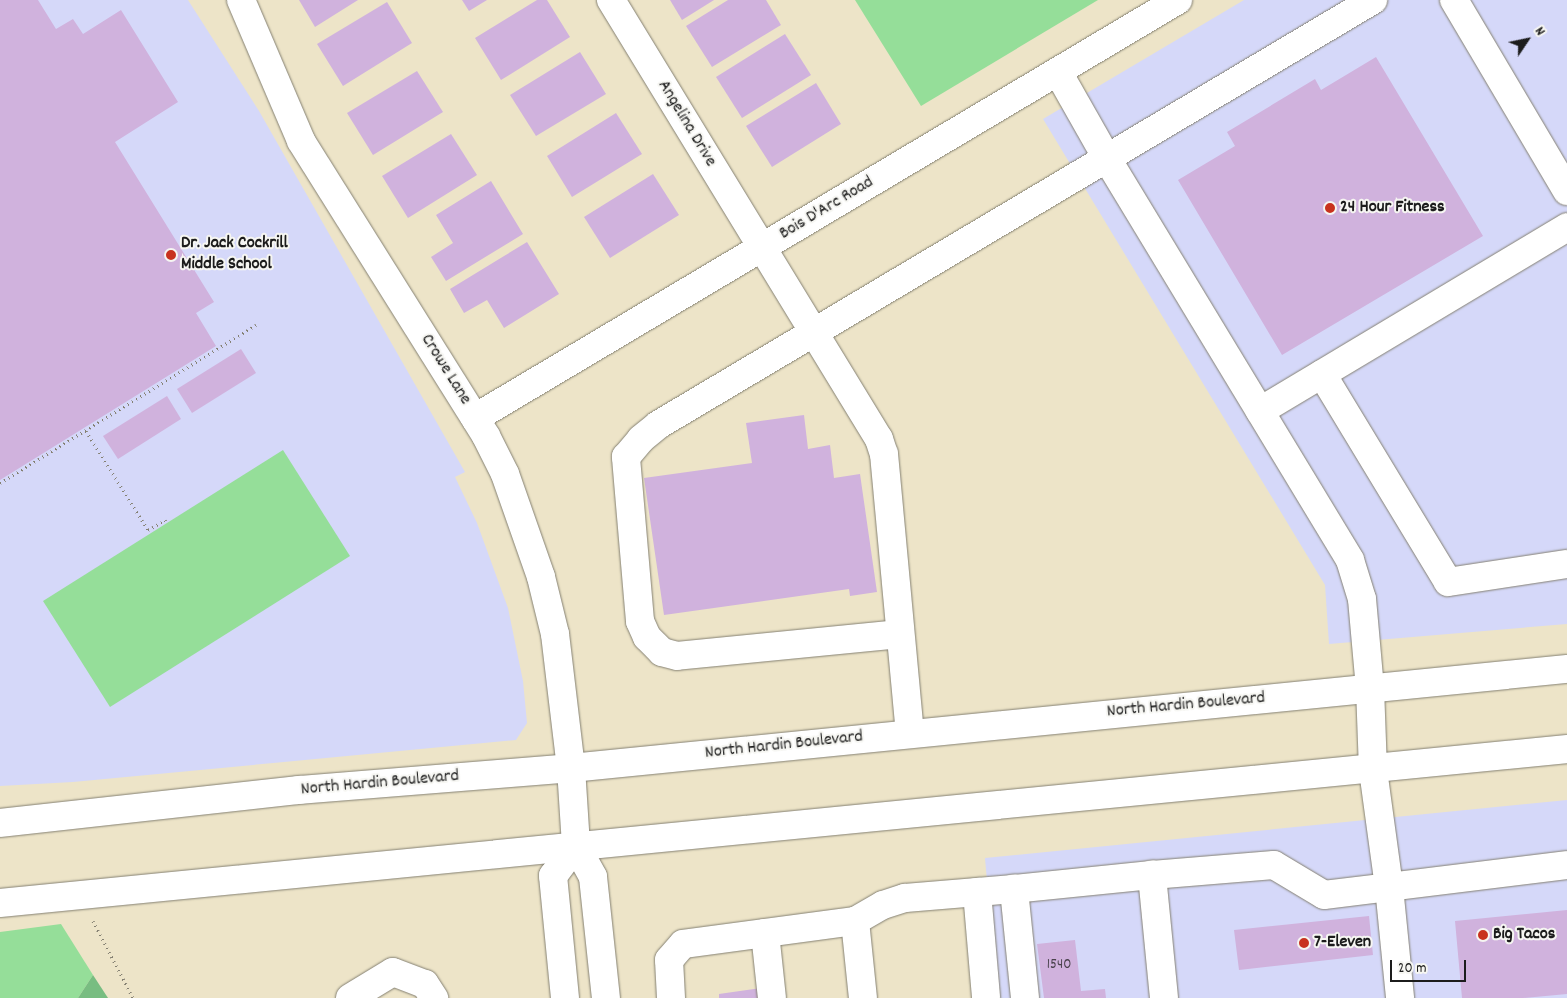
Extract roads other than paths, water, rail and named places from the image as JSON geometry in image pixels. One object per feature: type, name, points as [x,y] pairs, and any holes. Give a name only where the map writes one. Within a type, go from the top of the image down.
[{"type":"main road","name":"Crowe Lane","points":[[241,0],[301,141],[475,418],[505,474],[541,578],[555,634],[571,768],[576,846]]},
{"type":"main road","name":"Angelina Drive","points":[[611,0],[879,440],[884,454],[910,733]]},
{"type":"main road","name":"Bois D'Arc Road","points":[[475,418],[1178,0]]},
{"type":"main road","points":[[900,634],[677,656],[662,652],[648,637],[640,621],[626,458],[641,439],[658,425],[812,331],[1373,0]]},
{"type":"main road","points":[[1454,0],[1567,191]]},
{"type":"main road","points":[[1058,72],[1106,157],[1355,572],[1362,599],[1370,688],[1373,770],[1389,887],[1400,998]]},
{"type":"main road","points":[[1260,411],[1567,227]]},
{"type":"main road","points":[[1322,374],[1448,582],[1567,564]]},
{"type":"main road","name":"North Hardin Boulevard","points":[[0,823],[299,790],[571,768],[1567,669]]},
{"type":"main road","points":[[0,903],[1373,770],[1567,749]]},
{"type":"main road","points":[[565,998],[553,876],[576,846]]},
{"type":"main road","points":[[576,846],[593,877],[606,998]]},
{"type":"main road","points":[[671,998],[670,960],[683,944],[855,921],[883,905],[905,898],[1274,865],[1324,895],[1567,865]]},
{"type":"main road","points":[[1152,875],[1164,998]]},
{"type":"main road","points":[[1014,889],[1025,998]]},
{"type":"main road","points":[[977,892],[986,998]]},
{"type":"main road","points":[[855,921],[863,998]]},
{"type":"main road","points":[[765,933],[772,998]]},
{"type":"main road","points":[[350,998],[392,972],[425,984],[434,998]]},
{"type":"place","name":"24 Hour Fitness","points":[[1330,208]]},
{"type":"place","name":"Dr. Jack Cockrill Middle School","points":[[171,255]]},
{"type":"place","name":"Big Tacos","points":[[1483,935]]},
{"type":"place","name":"7-Eleven","points":[[1304,943]]}]
